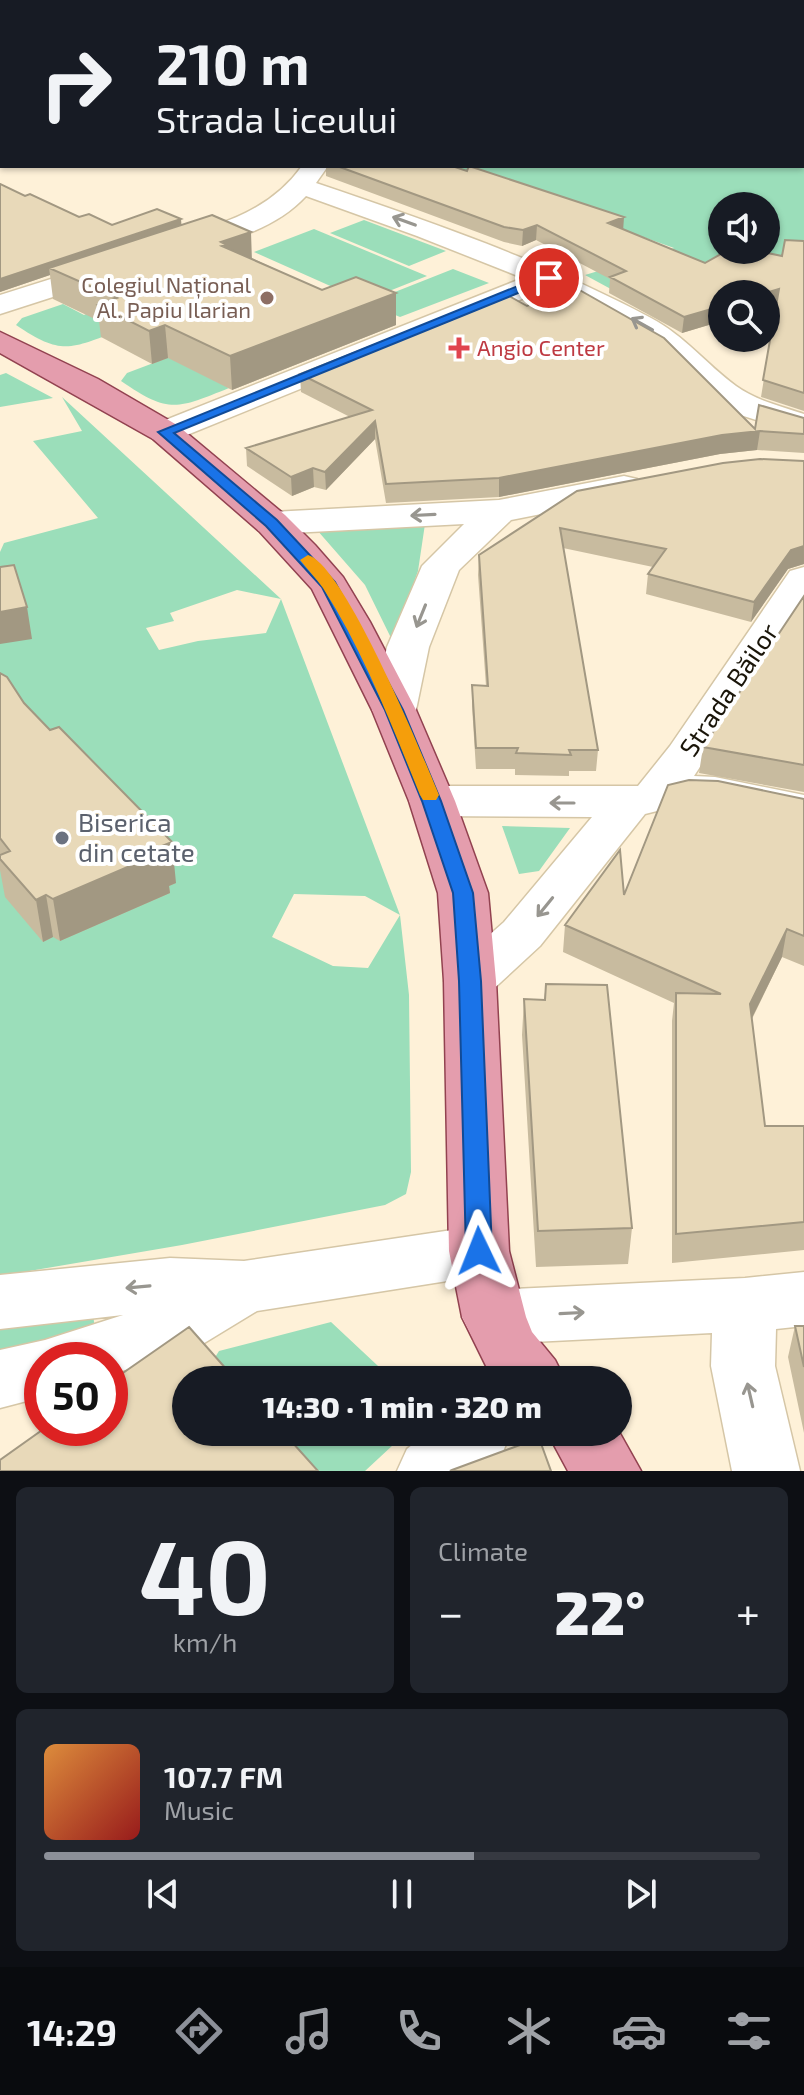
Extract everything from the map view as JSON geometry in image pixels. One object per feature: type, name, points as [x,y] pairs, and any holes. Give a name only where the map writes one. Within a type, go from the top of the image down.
[{"type":"main road","points":[[0,341],[165,432],[272,523],[329,585],[394,710],[432,801],[463,893],[470,981],[479,1251],[494,1317],[509,1351],[521,1366]]},
{"type":"main road","points":[[590,1446],[607,1471]]},
{"type":"street","points":[[0,305],[249,221],[281,205],[308,176],[339,197],[549,278],[653,331],[675,346],[723,392],[743,405],[804,425]]},
{"type":"street","points":[[165,432],[549,278]]},
{"type":"street","points":[[272,523],[499,511],[661,480]]},
{"type":"street","points":[[394,710],[408,647],[441,566],[499,511]]},
{"type":"street","name":"Strada Băilor","points":[[470,981],[522,934],[641,801],[686,756],[804,579]]},
{"type":"street","points":[[432,801],[641,801],[685,790],[715,791],[804,810]]},
{"type":"street","points":[[0,1302],[170,1284],[244,1287],[479,1251]]},
{"type":"street","points":[[127,1342],[179,1326],[244,1287]]},
{"type":"street","points":[[494,1317],[774,1302],[743,1366],[766,1471]]},
{"type":"street","points":[[0,1379],[24,1373]]},
{"type":"street","points":[[431,1471],[461,1446]]},
{"type":"green space","points":[[450,168],[804,168],[804,257],[781,272],[750,280],[708,280],[708,291],[644,307],[585,275],[674,248]]},
{"type":"green space","points":[[364,220],[446,251],[409,266],[330,233]]},
{"type":"green space","points":[[314,229],[427,276],[364,301],[254,252]]},
{"type":"green space","points":[[453,269],[489,283],[400,317],[367,303]]},
{"type":"green space","points":[[63,304],[121,330],[67,346],[45,342],[16,325],[22,318]]},
{"type":"green space","points":[[172,356],[229,388],[174,405],[151,399],[121,381],[127,373]]},
{"type":"green space","points":[[6,373],[53,398],[0,407],[0,375]]},
{"type":"green space","points":[[62,397],[281,599],[400,915],[409,995],[411,1172],[406,1194],[385,1205],[182,1245],[0,1276],[0,552],[4,543],[98,518],[33,441],[82,431]],"holes":[[[237,590],[281,599],[266,633],[198,641],[159,650],[146,628],[174,621],[170,613]],[[294,894],[365,896],[400,915],[368,968],[333,966],[272,937]]]},
{"type":"green space","points":[[425,524],[418,571],[393,642],[365,585],[317,530]]},
{"type":"green space","points":[[502,826],[570,828],[539,871],[519,874]]},
{"type":"green space","points":[[93,1313],[95,1331],[51,1342],[24,1342],[24,1349],[0,1355],[0,1328]]},
{"type":"green space","points":[[331,1322],[378,1366],[210,1366],[219,1351]]},
{"type":"green space","points":[[281,1446],[392,1446],[365,1471],[304,1471]]},
{"type":"building","points":[[342,168],[458,168],[467,171],[475,168],[624,217],[608,223],[705,263],[708,261],[708,264],[780,264],[785,240],[804,241],[804,393],[763,380],[768,352],[780,352],[780,280],[708,280],[708,310],[684,317],[610,277],[626,271],[537,225],[523,230],[504,227]]},
{"type":"building","points":[[0,184],[79,217],[89,214],[112,225],[157,209],[181,219],[0,279]]},
{"type":"building","points":[[212,215],[251,232],[221,242],[227,245],[222,246],[322,290],[356,277],[396,293],[230,356],[165,325],[149,331],[98,305],[117,298],[49,268]]},
{"type":"building","points":[[576,288],[664,338],[755,429],[759,405],[804,418],[804,434],[760,431],[722,435],[499,478],[386,484],[375,421],[325,472],[313,468],[291,477],[246,448],[372,410],[300,374],[429,323],[436,326],[509,296],[527,306]]},
{"type":"building","points":[[760,459],[804,461],[804,546],[791,550],[754,602],[648,574],[666,549],[560,528],[598,750],[569,750],[571,755],[516,753],[518,748],[476,748],[472,685],[488,686],[479,555],[577,491],[723,463]]},
{"type":"building","points":[[14,565],[27,607],[0,612],[0,567]]},
{"type":"building","points":[[804,596],[804,765],[703,747]]},
{"type":"building","name":"Biserica din cetate","points":[[0,673],[7,677],[24,703],[50,730],[59,727],[172,842],[162,846],[165,851],[53,899],[46,895],[36,900],[0,859],[0,855],[10,851],[0,838]]},
{"type":"building","points":[[689,780],[718,781],[804,799],[804,936],[787,929],[750,1004],[765,1126],[804,1126],[804,1222],[676,1234],[676,993],[721,994],[565,925],[620,850],[624,895],[668,785]]},
{"type":"building","points":[[546,984],[607,985],[632,1228],[538,1231],[524,999],[545,1000]]},
{"type":"building","points":[[795,1326],[804,1326],[804,1367]]},
{"type":"building","points":[[189,1327],[224,1366],[172,1366],[172,1446],[296,1446],[318,1471],[0,1471],[0,1460],[24,1443],[24,1446],[128,1446],[128,1369]]},
{"type":"building","points":[[517,1446],[542,1446],[551,1471],[450,1471]]},
{"type":"slow traffic","points":[[308,560],[329,585],[350,622],[394,710],[430,795]]},
{"type":"place","name":"Colegiul Național Al. Papiu Ilarian","points":[[267,298]]},
{"type":"place","name":"Angio Center","points":[[459,348]]},
{"type":"place","name":"Biserica din cetate","points":[[62,838]]},
{"type":"route","points":[[479,1251],[470,981],[463,893],[432,801],[394,710],[329,585],[272,523],[165,432],[549,278]]}]
